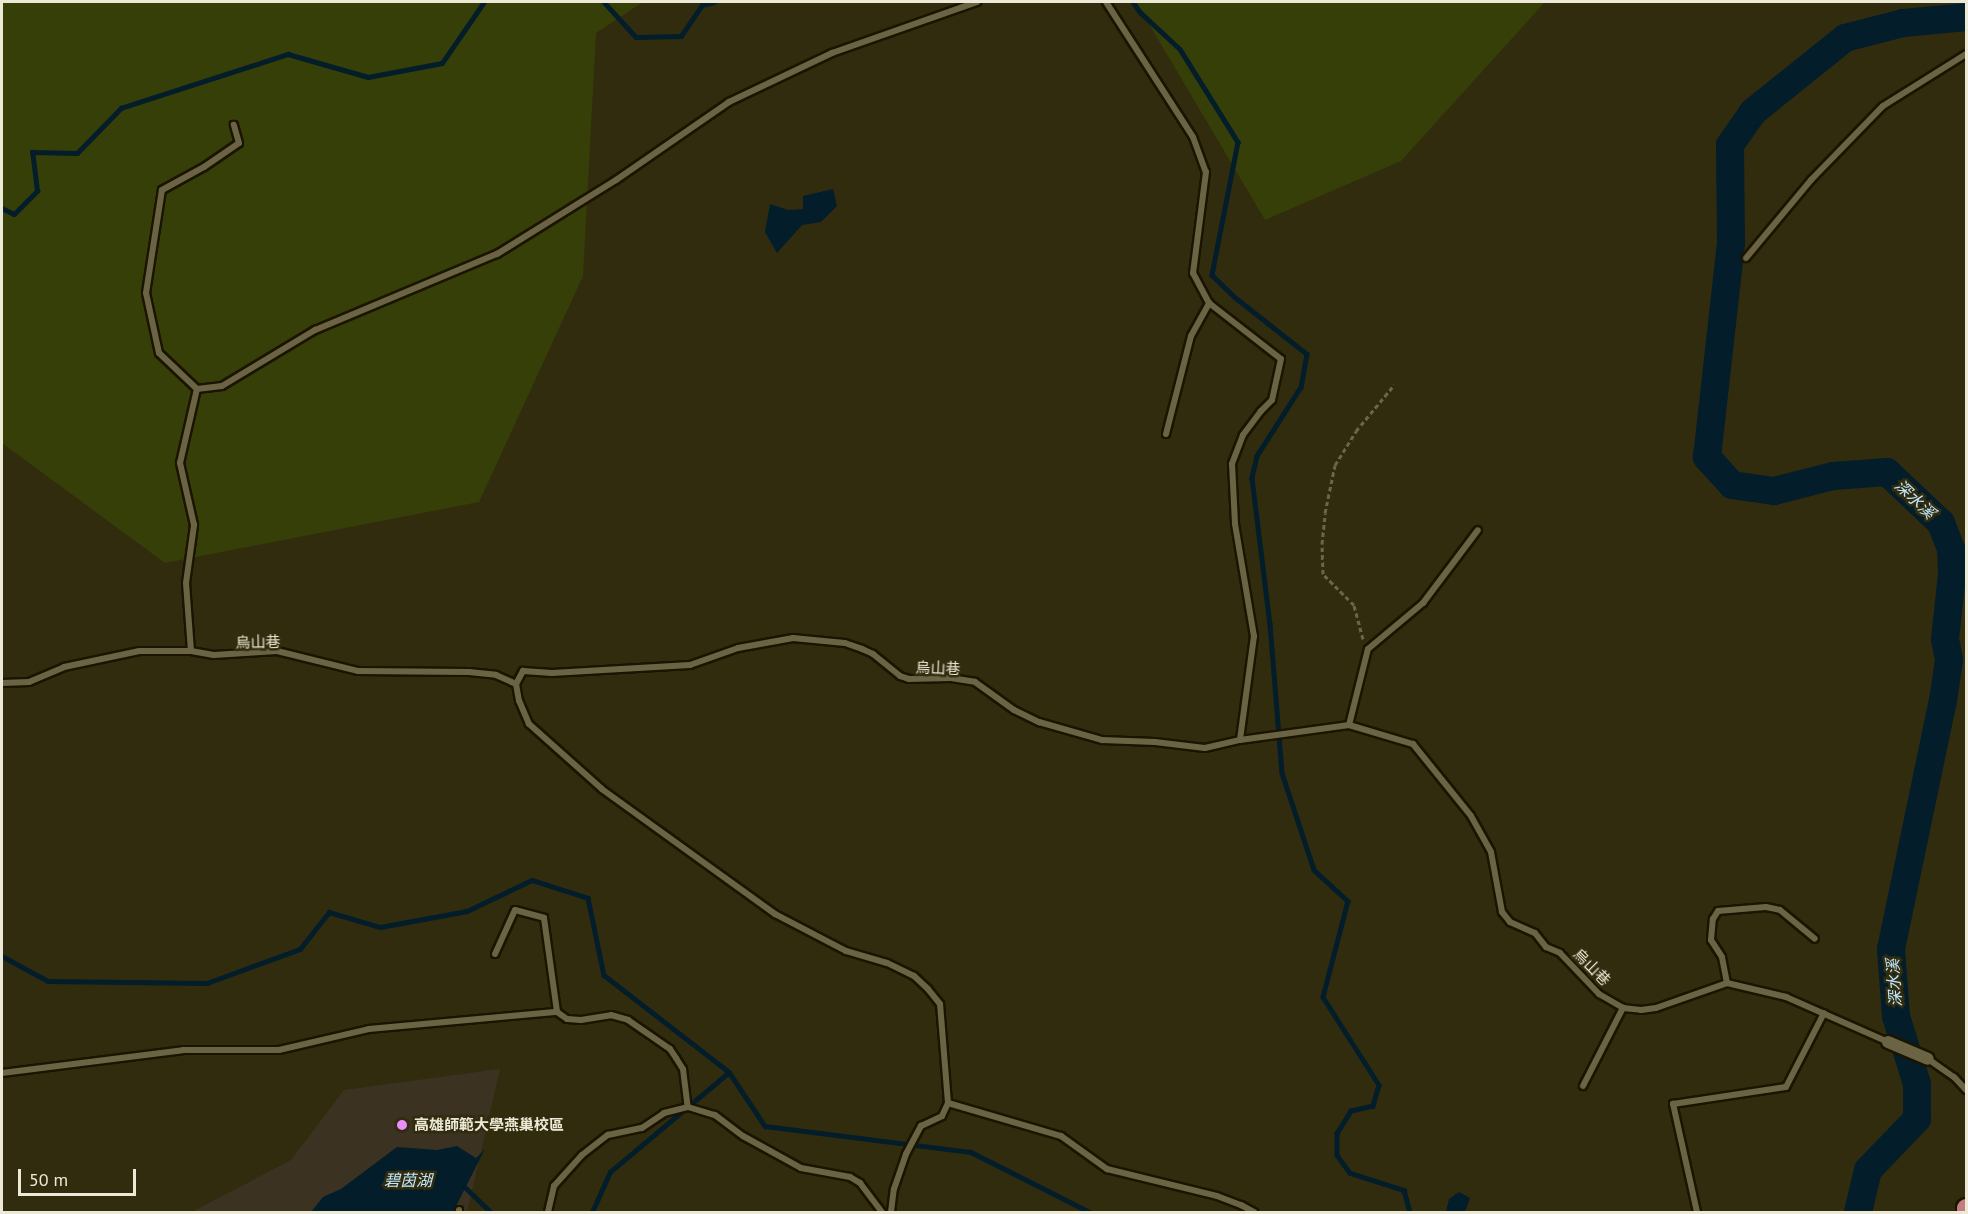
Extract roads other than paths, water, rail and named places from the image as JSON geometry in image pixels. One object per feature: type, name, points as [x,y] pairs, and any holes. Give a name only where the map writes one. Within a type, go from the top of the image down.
[{"type":"street","points":[[1888,1042],[1928,1059]]},
{"type":"lane","points":[[197,389],[222,386],[315,330],[496,254],[616,180],[729,102],[832,54],[977,2]]},
{"type":"lane","points":[[1106,2],[1193,137],[1206,172],[1193,273],[1209,303],[1281,359],[1272,400],[1260,411],[1243,435],[1232,464],[1235,524],[1254,636],[1240,740]]},
{"type":"lane","points":[[1746,258],[1811,180],[1883,106],[1966,54]]},
{"type":"lane","points":[[197,389],[159,353],[146,293],[162,190],[204,167],[239,143],[234,125]]},
{"type":"lane","points":[[1166,434],[1191,336],[1209,303]]},
{"type":"lane","points":[[191,651],[186,583],[194,525],[180,464],[197,389]]},
{"type":"lane","points":[[1349,725],[1368,649],[1423,603],[1478,530]]},
{"type":"lane","name":"烏山巷","points":[[2,683],[28,682],[64,667],[139,651],[191,651],[214,655],[277,651],[358,671],[469,672],[496,675],[516,684],[523,671],[552,673],[690,665],[738,648],[793,638],[845,643],[862,649],[873,654],[900,676],[909,679],[951,678],[975,682],[1014,710],[1038,722],[1102,740],[1155,742],[1205,748],[1240,740],[1349,725],[1413,744],[1451,789],[1491,852],[1502,912],[1510,922],[1535,933],[1546,947],[1560,953],[1577,969],[1599,994],[1623,1008]]},
{"type":"lane","points":[[516,684],[519,701],[529,724],[602,789],[775,914],[846,951],[887,963],[914,976],[940,1004],[948,1103],[942,1116],[921,1126],[906,1154],[894,1189],[891,1212]]},
{"type":"lane","points":[[1727,983],[1722,957],[1711,940],[1713,919],[1718,911],[1766,907],[1780,910],[1815,939]]},
{"type":"lane","points":[[495,954],[515,910],[544,918],[557,1012]]},
{"type":"lane","points":[[1583,1086],[1623,1008],[1641,1010],[1656,1008],[1727,983],[1786,997],[1888,1042]]},
{"type":"lane","points":[[2,1074],[183,1050],[279,1050],[369,1029],[557,1012],[567,1019],[581,1020],[611,1015],[628,1020],[669,1048],[682,1069],[688,1107]]},
{"type":"lane","points":[[1697,1212],[1673,1104],[1786,1087],[1824,1013]]},
{"type":"lane","points":[[1928,1059],[1954,1077],[1966,1090]]},
{"type":"lane","points":[[948,1103],[1061,1136],[1107,1169],[1217,1196],[1254,1212]]},
{"type":"lane","points":[[548,1212],[554,1186],[582,1155],[608,1135],[642,1128],[664,1113],[688,1107],[716,1115],[743,1136],[801,1168],[850,1178],[860,1183],[882,1212]]},
{"type":"water","points":[[833,189],[837,206],[821,222],[802,225],[777,253],[765,232],[770,204],[788,210],[803,209],[803,196]]},
{"type":"water","name":"碧茵湖","points":[[457,1146],[476,1158],[485,1149],[453,1212],[311,1212],[323,1197],[341,1189],[397,1147],[437,1150]]},
{"type":"water","points":[[1459,1192],[1470,1198],[1465,1212],[1446,1212],[1449,1199]]},
{"type":"waterway","points":[[2,208],[14,214],[37,191],[32,152],[77,153],[121,108],[288,54],[368,77],[442,63],[484,2]]},
{"type":"waterway","points":[[604,2],[636,37],[681,36],[702,5],[714,2]]},
{"type":"waterway","points":[[1133,2],[1140,12],[1180,49],[1238,142],[1212,275],[1236,298],[1307,354],[1301,387],[1257,456],[1252,478],[1270,624],[1282,773],[1314,870],[1348,901],[1323,997],[1379,1085],[1373,1106],[1351,1111],[1337,1133],[1337,1155],[1350,1173],[1404,1190],[1410,1212]]},
{"type":"waterway","name":"深水溪","points":[[1858,1212],[1868,1170],[1917,1119],[1917,1084],[1896,1016],[1891,949],[1943,701],[1949,660],[1945,639],[1952,575],[1951,549],[1941,523],[1887,472],[1833,476],[1774,491],[1732,485],[1707,457],[1731,243],[1730,145],[1753,112],[1845,38],[1903,23],[1966,17]]},
{"type":"waterway","points":[[2,956],[48,981],[207,983],[300,949],[329,912],[380,927],[467,911],[532,880],[588,898],[604,975],[729,1072]]},
{"type":"waterway","points":[[592,1212],[610,1172],[729,1072],[765,1126],[971,1152],[1090,1212]]},
{"type":"waterway","points":[[465,1187],[491,1212]]},
{"type":"place","name":"高雄師範大學燕巢校區","points":[[402,1125]]}]
